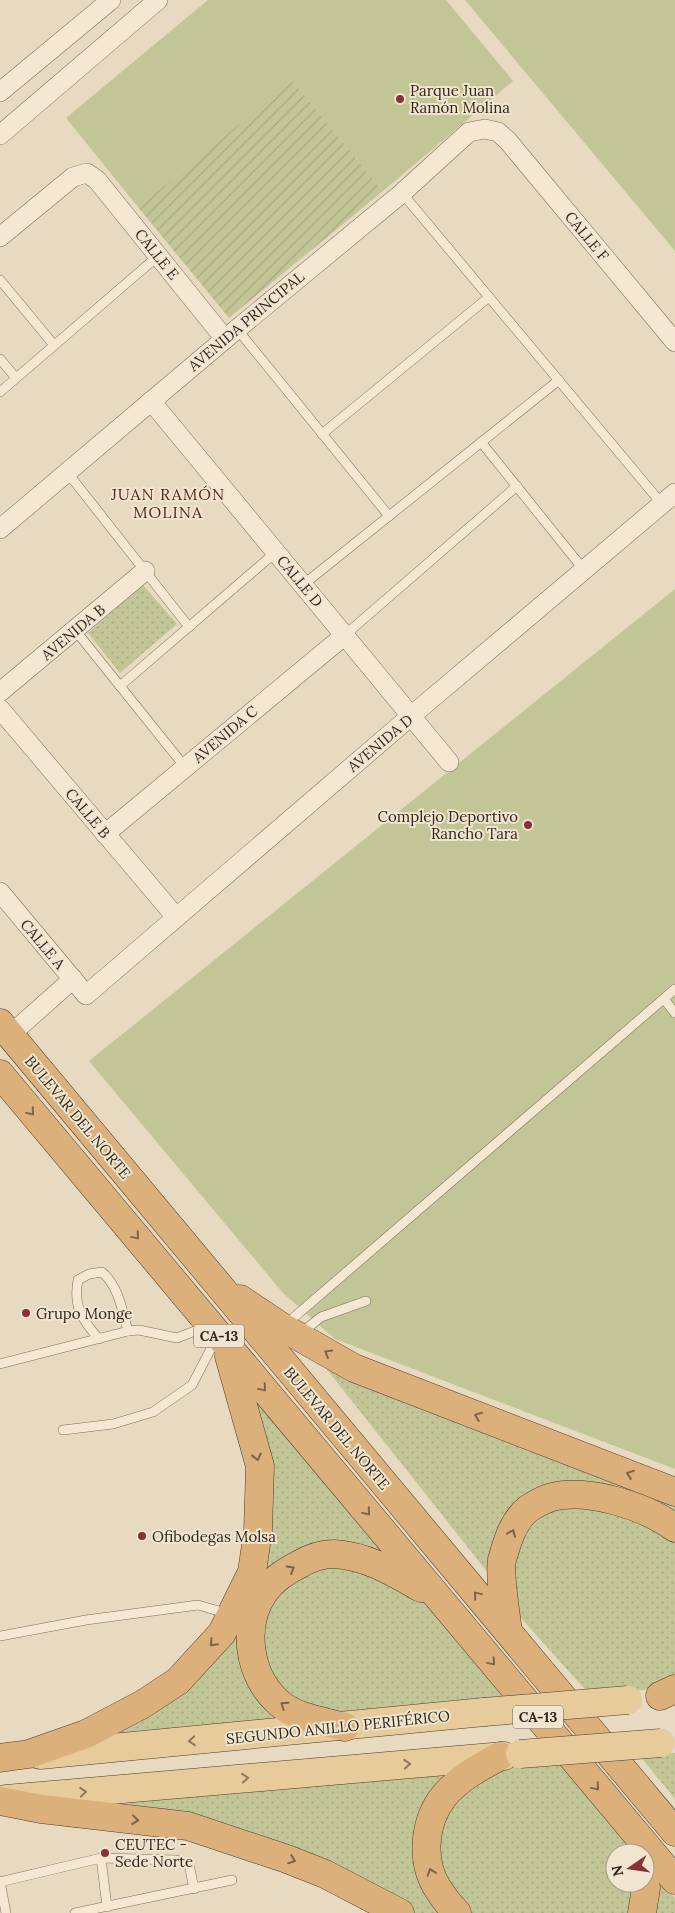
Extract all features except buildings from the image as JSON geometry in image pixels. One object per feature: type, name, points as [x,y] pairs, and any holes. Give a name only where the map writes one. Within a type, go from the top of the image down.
[{"type":"highway","name":"BULEVAR DEL NORTE","points":[[5,1029],[675,1832]]},
{"type":"highway","name":"BULEVAR DEL NORTE","points":[[0,1074],[438,1598],[638,1843]]},
{"type":"highway","points":[[214,1281],[290,1331],[354,1368],[675,1492]]},
{"type":"highway","points":[[0,1758],[29,1754],[86,1734],[143,1704],[178,1680],[222,1633],[232,1614],[252,1572],[258,1531],[260,1466],[240,1389],[218,1334]]},
{"type":"highway","points":[[508,1632],[502,1562],[513,1528],[527,1510],[550,1497],[577,1494],[615,1501],[663,1519],[675,1528]]},
{"type":"highway","points":[[346,1727],[300,1716],[279,1703],[263,1685],[253,1662],[251,1636],[255,1611],[265,1590],[284,1572],[309,1558],[332,1554],[358,1557],[383,1566],[438,1598]]},
{"type":"highway","points":[[456,1913],[437,1888],[427,1861],[426,1838],[432,1813],[445,1795],[465,1776],[510,1755]]},
{"type":"highway","points":[[0,1800],[41,1809],[188,1826],[287,1858],[325,1874],[400,1913]]},
{"type":"highway","name":"BULEVAR DEL NORTE","points":[[655,1860],[675,1880]]},
{"type":"highway","points":[[642,1913],[645,1893]]},
{"type":"main road","name":"SEGUNDO ANILLO PERIFÉRICO","points":[[0,1758],[628,1700],[670,1693]]},
{"type":"main road","points":[[0,1800],[668,1742]]},
{"type":"street","points":[[0,92],[110,0]]},
{"type":"street","points":[[0,135],[158,0]]},
{"type":"street","name":"AVENIDA PRINCIPAL","points":[[0,529],[402,193],[468,132],[485,129],[498,132]]},
{"type":"street","name":"CALLE F","points":[[498,132],[514,148],[675,342]]},
{"type":"street","name":"CALLE E","points":[[0,237],[73,177],[87,173],[97,180],[158,256],[231,334]]},
{"type":"street","name":"CALLE D","points":[[151,401],[450,762]]},
{"type":"street","name":"AVENIDA D","points":[[86,995],[669,498]]},
{"type":"street","name":"AVENIDA B","points":[[0,692],[145,571]]},
{"type":"street","name":"AVENIDA C","points":[[105,834],[345,635]]},
{"type":"street","name":"CALLE B","points":[[0,709],[176,917]]},
{"type":"street","name":"CALLE A","points":[[0,892],[86,995]]},
{"type":"street","points":[[5,1029],[73,979]]},
{"type":"lane","points":[[402,193],[559,380],[669,498]]},
{"type":"lane","points":[[0,392],[158,256]]},
{"type":"lane","points":[[0,280],[54,345]]},
{"type":"lane","points":[[322,434],[489,297]]},
{"type":"lane","points":[[231,334],[322,434],[389,516]]},
{"type":"lane","points":[[0,359],[16,378]]},
{"type":"lane","points":[[304,584],[559,380]]},
{"type":"lane","points":[[481,442],[584,570]]},
{"type":"lane","points":[[67,472],[189,627]]},
{"type":"lane","points":[[345,635],[517,486]]},
{"type":"lane","points":[[120,686],[276,552]]},
{"type":"lane","points":[[75,630],[185,768]]},
{"type":"lane","points":[[290,1331],[675,989]]},
{"type":"lane","points":[[664,999],[675,1013]]},
{"type":"lane","points":[[100,1339],[84,1322],[77,1305],[76,1289],[78,1280],[89,1274],[102,1272],[111,1279],[128,1331]]},
{"type":"lane","points":[[290,1331],[321,1317],[366,1301]]},
{"type":"lane","points":[[0,1364],[128,1331],[139,1330],[177,1338],[218,1334]]},
{"type":"lane","points":[[63,1430],[113,1424],[153,1412],[192,1385],[218,1334]]},
{"type":"lane","points":[[0,1636],[86,1620],[198,1605],[232,1614]]},
{"type":"lane","points":[[101,1858],[107,1907]]},
{"type":"lane","points":[[6,1913],[0,1882],[101,1858],[176,1860],[189,1864],[194,1889]]},
{"type":"lane","points":[[75,1913],[232,1880]]},
{"type":"green space","name":"Parque Juan Ramón Molina","points":[[208,0],[446,0],[513,81],[383,191],[292,80],[138,207],[66,118]]},
{"type":"green space","points":[[465,0],[675,0],[675,251]]},
{"type":"green space","points":[[292,80],[383,191],[229,318],[138,207]]},
{"type":"green space","points":[[143,585],[177,624],[120,673],[88,633]]},
{"type":"green space","name":"Complejo Deportivo Rancho Tara","points":[[675,589],[675,1469],[335,1339],[283,1293],[89,1061]]},
{"type":"green space","points":[[317,1357],[675,1498],[675,1520],[666,1512],[525,1503],[496,1583]]},
{"type":"green space","points":[[242,1379],[401,1570],[322,1548],[246,1620],[295,1719],[107,1738],[174,1692],[260,1566]]},
{"type":"green space","points":[[553,1505],[615,1508],[675,1538],[675,1682],[664,1688],[590,1695],[504,1599],[519,1531]]},
{"type":"green space","points":[[347,1563],[424,1598],[511,1704],[343,1721],[299,1708],[269,1682],[258,1626],[288,1577]]},
{"type":"green space","points":[[675,1753],[675,1799],[640,1756]]},
{"type":"green space","points":[[559,1763],[629,1843],[605,1843],[605,1893],[637,1893],[635,1913],[468,1913],[442,1884],[434,1837],[438,1816],[498,1767]]},
{"type":"green space","points":[[465,1769],[431,1801],[449,1913],[414,1913],[329,1868],[194,1821],[110,1799]]},
{"type":"green space","points":[[655,1874],[675,1898],[675,1913],[649,1913],[649,1893],[655,1893]]},
{"type":"place","name":"Parque Juan Ramón Molina","points":[[400,99]]},
{"type":"place","name":"Complejo Deportivo Rancho Tara","points":[[528,825]]},
{"type":"place","name":"Grupo Monge","points":[[26,1313]]},
{"type":"place","name":"Ofibodegas Molsa","points":[[142,1536]]},
{"type":"place","name":"CEUTEC - Sede Norte","points":[[105,1853]]},
{"type":"district","name":"JUAN RAMÓN MOLINA","points":[[168,503]]}]
